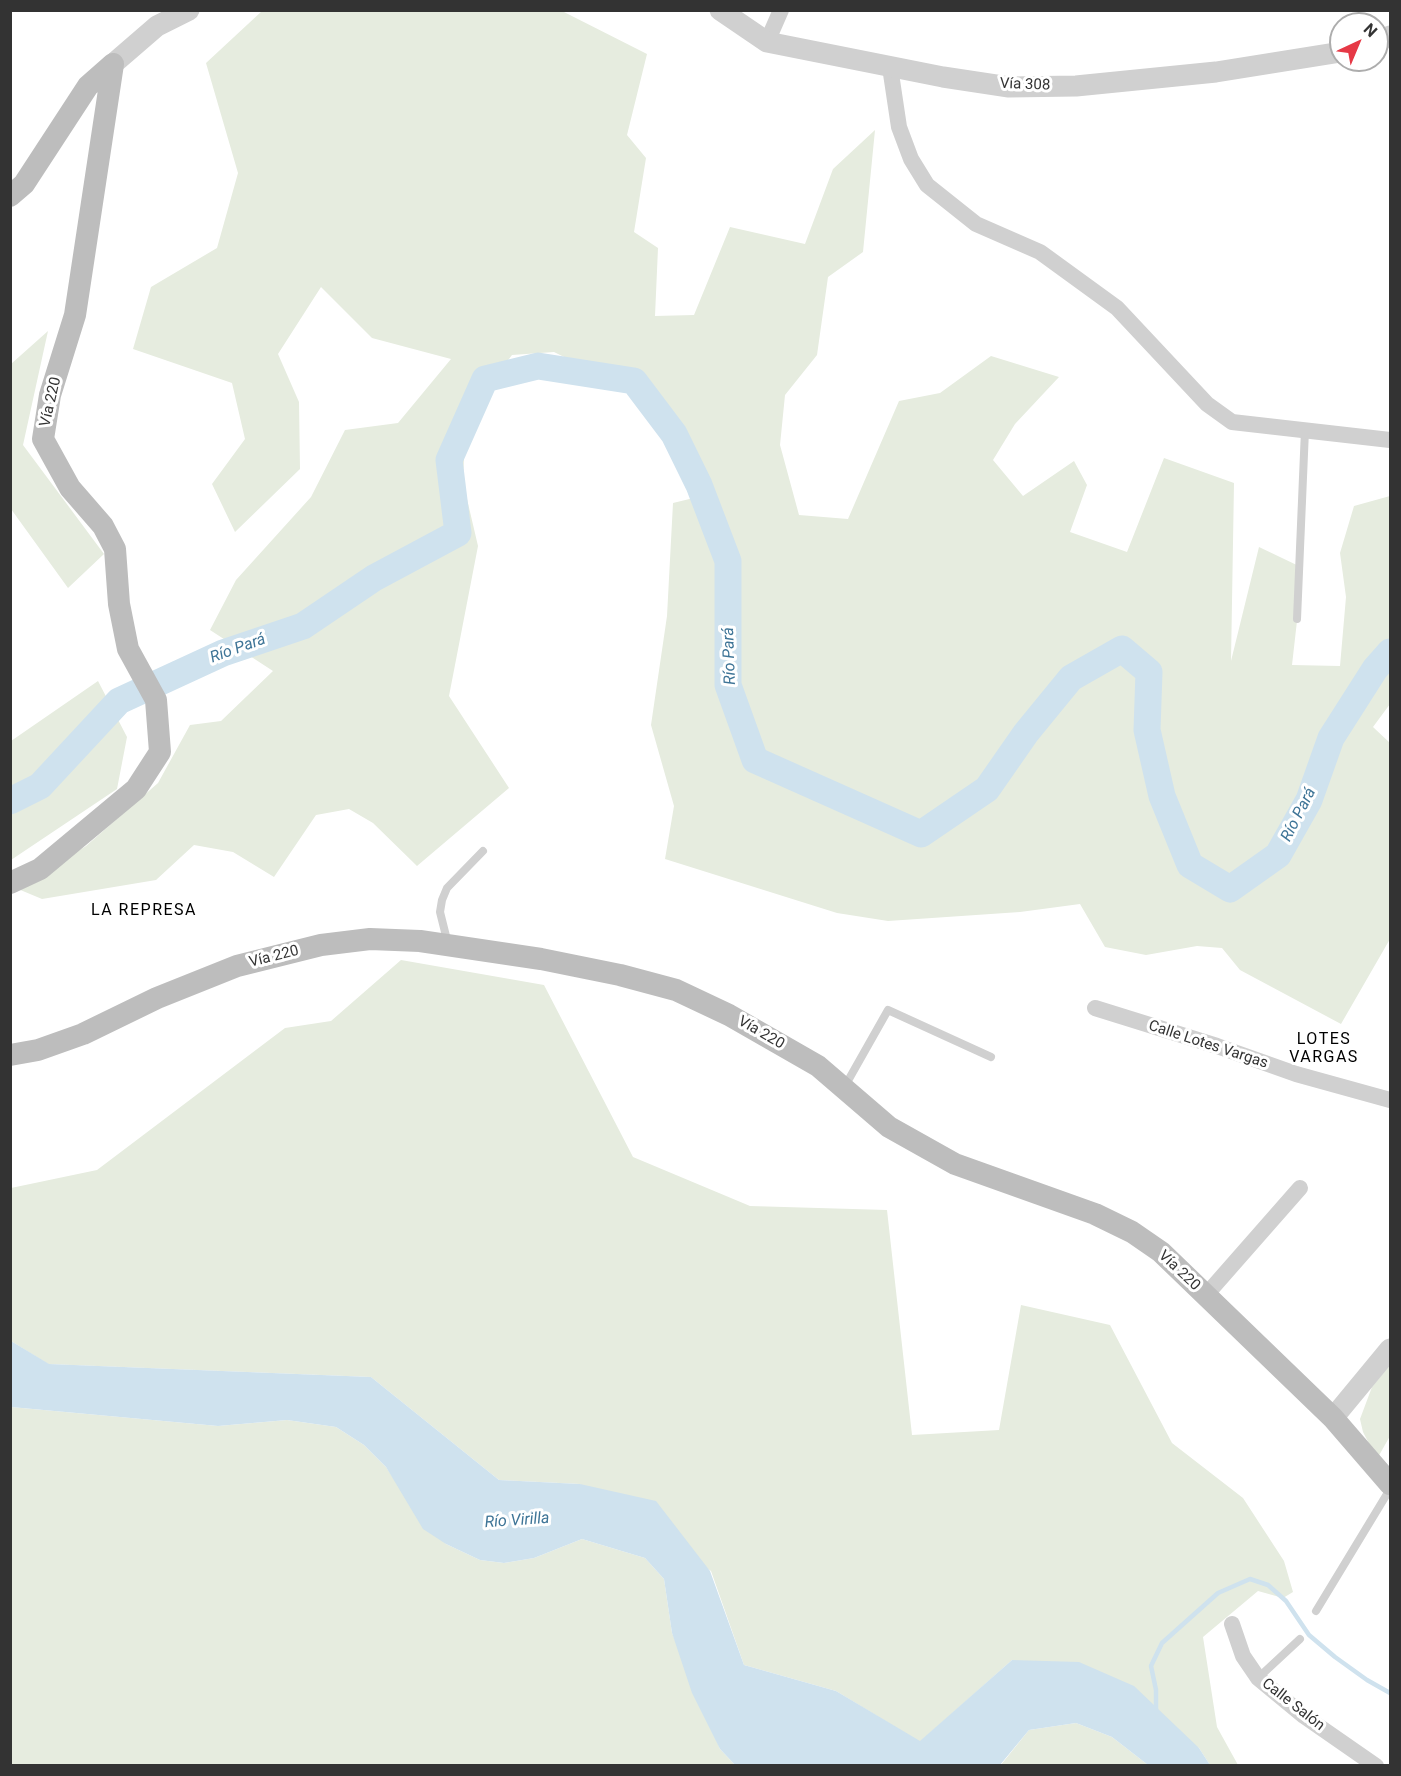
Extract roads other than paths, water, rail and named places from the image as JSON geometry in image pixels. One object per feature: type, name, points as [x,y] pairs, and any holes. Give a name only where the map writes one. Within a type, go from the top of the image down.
[{"type":"main road","points":[[10,196],[24,184],[88,86],[113,64]]},
{"type":"main road","name":"Vía 220","points":[[10,883],[40,869],[136,789],[160,752],[156,700],[128,649],[119,604],[115,549],[103,526],[65,480],[43,439],[50,395],[75,315],[113,64]]},
{"type":"main road","name":"Vía 220","points":[[10,1055],[38,1050],[83,1034],[157,998],[237,966],[321,945],[370,939],[449,946],[541,959],[620,975],[676,990],[729,1015],[818,1066],[889,1127],[955,1164],[1095,1214],[1132,1232],[1161,1252],[1333,1418],[1390,1484]]},
{"type":"street","points":[[113,64],[157,26],[189,10]]},
{"type":"street","name":"Vía 308","points":[[720,10],[767,42],[890,67],[1009,87],[1076,86],[1216,72],[1329,54]]},
{"type":"street","points":[[767,42],[781,10]]},
{"type":"street","points":[[890,67],[899,127],[911,159],[927,185],[976,224],[1040,252],[1117,308],[1207,404],[1232,422],[1390,440]]},
{"type":"street","name":"Calle Lotes Vargas","points":[[1095,1008],[1217,1046],[1296,1074],[1390,1100]]},
{"type":"street","points":[[1206,1295],[1300,1188]]},
{"type":"street","points":[[1333,1418],[1390,1349]]},
{"type":"street","name":"Calle Salón","points":[[1232,1624],[1243,1656],[1258,1678],[1304,1716],[1377,1766]]},
{"type":"lane","points":[[1297,619],[1305,430]]},
{"type":"lane","points":[[449,946],[440,912],[442,900],[455,878],[483,851]]},
{"type":"lane","points":[[844,1087],[888,1010],[991,1057]]},
{"type":"lane","points":[[1316,1611],[1390,1489]]},
{"type":"lane","points":[[1258,1678],[1300,1639]]},
{"type":"water","name":"Río Virilla","points":[[11,1341],[49,1364],[371,1377],[499,1480],[580,1484],[656,1501],[710,1571],[744,1665],[836,1691],[920,1741],[1012,1660],[1079,1662],[1134,1686],[1199,1748],[1210,1765],[1148,1765],[1112,1737],[1076,1723],[1029,1730],[1000,1765],[735,1765],[720,1749],[692,1693],[672,1633],[664,1579],[645,1558],[582,1539],[534,1558],[504,1563],[480,1560],[446,1544],[423,1529],[386,1467],[364,1445],[336,1427],[287,1420],[218,1426],[11,1407]]},
{"type":"waterway","name":"Río Pará","points":[[10,801],[40,786],[119,701],[223,653],[303,626],[374,578],[458,533],[449,460],[485,379],[538,366],[634,381],[674,434],[699,485],[728,561],[728,685],[755,760],[921,834],[987,789],[1026,733],[1071,678],[1122,649],[1149,672],[1147,730],[1162,796],[1190,865],[1230,889],[1278,855],[1309,800],[1331,738],[1375,669],[1390,652]]},
{"type":"waterway","points":[[1156,1712],[1156,1690],[1151,1666],[1162,1643],[1218,1593],[1250,1579],[1268,1585],[1286,1601],[1309,1635],[1335,1657],[1390,1693]]},
{"type":"district","name":"LA REPRESA","points":[[144,911]]},
{"type":"district","name":"LOTES VARGAS","points":[[1324,1049]]}]
